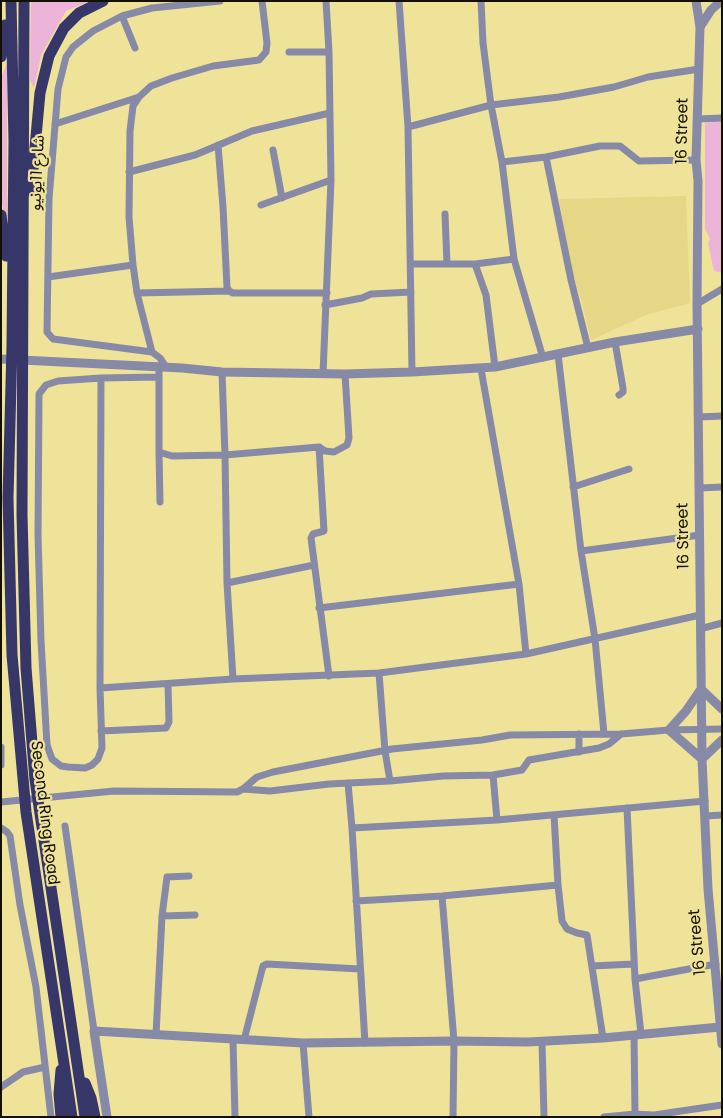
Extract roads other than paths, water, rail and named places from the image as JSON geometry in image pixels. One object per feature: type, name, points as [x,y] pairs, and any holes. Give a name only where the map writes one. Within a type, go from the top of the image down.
[{"type":"highway","points":[[1,56],[10,1]]},
{"type":"highway","name":"Second Ring Road","points":[[10,1],[14,141],[8,498],[10,613],[14,685],[26,812],[72,1117]]},
{"type":"highway","name":"Second Ring Road","points":[[26,1],[27,32],[24,50],[23,595],[31,734],[38,798],[85,1117]]},
{"type":"highway","points":[[23,293],[40,92],[49,56],[64,28],[79,13],[103,1]]},
{"type":"highway","points":[[1,215],[5,239],[12,346]]},
{"type":"highway","points":[[61,1117],[59,1085],[63,1056]]},
{"type":"highway","points":[[79,1072],[91,1098],[95,1117]]},
{"type":"street","name":"شارع 11يونيو","points":[[152,352],[53,339],[47,332],[49,199],[58,89],[66,57],[83,38],[93,31],[122,16],[152,8],[220,1]]},
{"type":"street","points":[[160,502],[158,377],[163,367],[160,358],[152,352],[137,293],[133,265],[129,217],[129,172],[133,106],[139,96],[151,86],[172,78],[213,66],[259,60],[266,52],[267,43],[262,1]]},
{"type":"street","points":[[323,374],[331,180],[330,52],[326,1]]},
{"type":"street","points":[[399,1],[408,127],[412,372]]},
{"type":"street","points":[[481,1],[483,42],[502,162],[514,259],[543,358]]},
{"type":"street","name":"16 Street","points":[[696,1],[700,27],[696,160],[698,181],[701,730],[708,889],[718,960],[722,1044]]},
{"type":"street","points":[[700,27],[711,10],[721,1]]},
{"type":"street","points":[[122,16],[134,48]]},
{"type":"street","points":[[289,52],[330,52]]},
{"type":"street","points":[[408,127],[492,105],[559,98],[648,77],[699,69]]},
{"type":"street","points":[[55,124],[139,96]]},
{"type":"street","points":[[129,172],[195,155],[252,131],[330,113]]},
{"type":"street","points":[[698,119],[722,118]]},
{"type":"street","points":[[218,145],[227,287],[229,291]]},
{"type":"street","points":[[502,162],[600,146],[620,146],[639,161],[696,160]]},
{"type":"street","points":[[273,150],[282,198]]},
{"type":"street","points":[[546,156],[571,280],[588,348]]},
{"type":"street","points":[[261,205],[331,180]]},
{"type":"street","points":[[445,214],[447,264]]},
{"type":"street","points":[[411,264],[475,264],[514,259]]},
{"type":"street","points":[[475,264],[486,295],[495,367]]},
{"type":"street","points":[[48,277],[133,265]]},
{"type":"street","points":[[698,304],[722,289]]},
{"type":"street","points":[[137,293],[229,291],[233,293],[327,293]]},
{"type":"street","points":[[325,305],[362,298],[371,294],[411,292]]},
{"type":"street","points":[[1,359],[163,367],[222,372],[345,374],[482,369],[615,342],[698,329]]},
{"type":"street","points":[[615,342],[624,388],[619,396]]},
{"type":"street","points":[[558,354],[581,551],[595,639],[604,734]]},
{"type":"street","points":[[482,369],[519,584],[526,654]]},
{"type":"street","points":[[222,372],[227,582],[233,679]]},
{"type":"street","points":[[158,452],[172,456],[225,455],[319,447],[325,451],[334,452],[347,445],[349,435],[345,374]]},
{"type":"street","points":[[101,378],[100,688],[102,748],[96,762],[89,766],[80,768],[64,767],[50,756],[47,745],[41,641],[38,535],[39,394],[43,387],[49,383],[101,378],[158,377]]},
{"type":"street","points":[[698,417],[722,416]]},
{"type":"street","points":[[319,447],[324,531],[313,534],[311,538],[329,676]]},
{"type":"street","points":[[574,487],[629,469]]},
{"type":"street","points":[[699,488],[722,487]]},
{"type":"street","points":[[581,551],[700,535]]},
{"type":"street","points":[[227,582],[314,565]]},
{"type":"street","points":[[319,608],[519,584]]},
{"type":"street","points":[[100,688],[233,679],[379,673],[526,654],[700,615]]},
{"type":"street","points":[[700,629],[722,623]]},
{"type":"street","points":[[379,673],[385,751],[390,781]]},
{"type":"street","points":[[102,731],[166,728],[169,722],[168,684]]},
{"type":"street","points":[[669,730],[686,711],[701,689],[722,709]]},
{"type":"street","points":[[243,789],[250,782],[265,774],[385,751],[510,735],[620,734],[669,730],[722,729]]},
{"type":"street","points":[[669,730],[702,759],[722,740]]},
{"type":"street","points":[[579,734],[580,752]]},
{"type":"street","points":[[1,802],[58,796],[142,791],[234,792],[243,789],[270,791],[348,782],[493,775],[522,770],[529,760],[599,748],[610,744],[620,734]]},
{"type":"street","points":[[1,747],[1,765]]},
{"type":"street","points":[[493,775],[498,820]]},
{"type":"street","points":[[348,782],[365,1043]]},
{"type":"street","points":[[352,828],[498,820],[705,801]]},
{"type":"street","points":[[627,808],[638,1034],[635,1114]]},
{"type":"street","points":[[554,815],[562,921],[567,929],[587,934],[603,1038]]},
{"type":"street","points":[[705,816],[722,815]]},
{"type":"street","points":[[65,826],[106,1117]]},
{"type":"street","points":[[1,828],[7,832],[10,839],[36,987],[51,1117]]},
{"type":"street","points":[[156,1035],[162,916],[167,877],[189,876]]},
{"type":"street","points":[[356,901],[442,896],[558,885]]},
{"type":"street","points":[[442,896],[454,1041],[452,1117]]},
{"type":"street","points":[[162,916],[195,915]]},
{"type":"street","points":[[635,979],[718,960]]},
{"type":"street","points":[[244,1040],[263,966],[267,964],[360,969]]},
{"type":"street","points":[[592,966],[634,964]]},
{"type":"street","points":[[94,1032],[303,1043],[542,1042],[720,1027]]},
{"type":"street","points":[[233,1040],[235,1117]]},
{"type":"street","points":[[542,1042],[544,1117]]},
{"type":"street","points":[[303,1043],[309,1117]]},
{"type":"street","points":[[1,1087],[22,1072],[45,1067]]},
{"type":"street","points":[[604,1117],[635,1114],[654,1116],[722,1105]]}]
